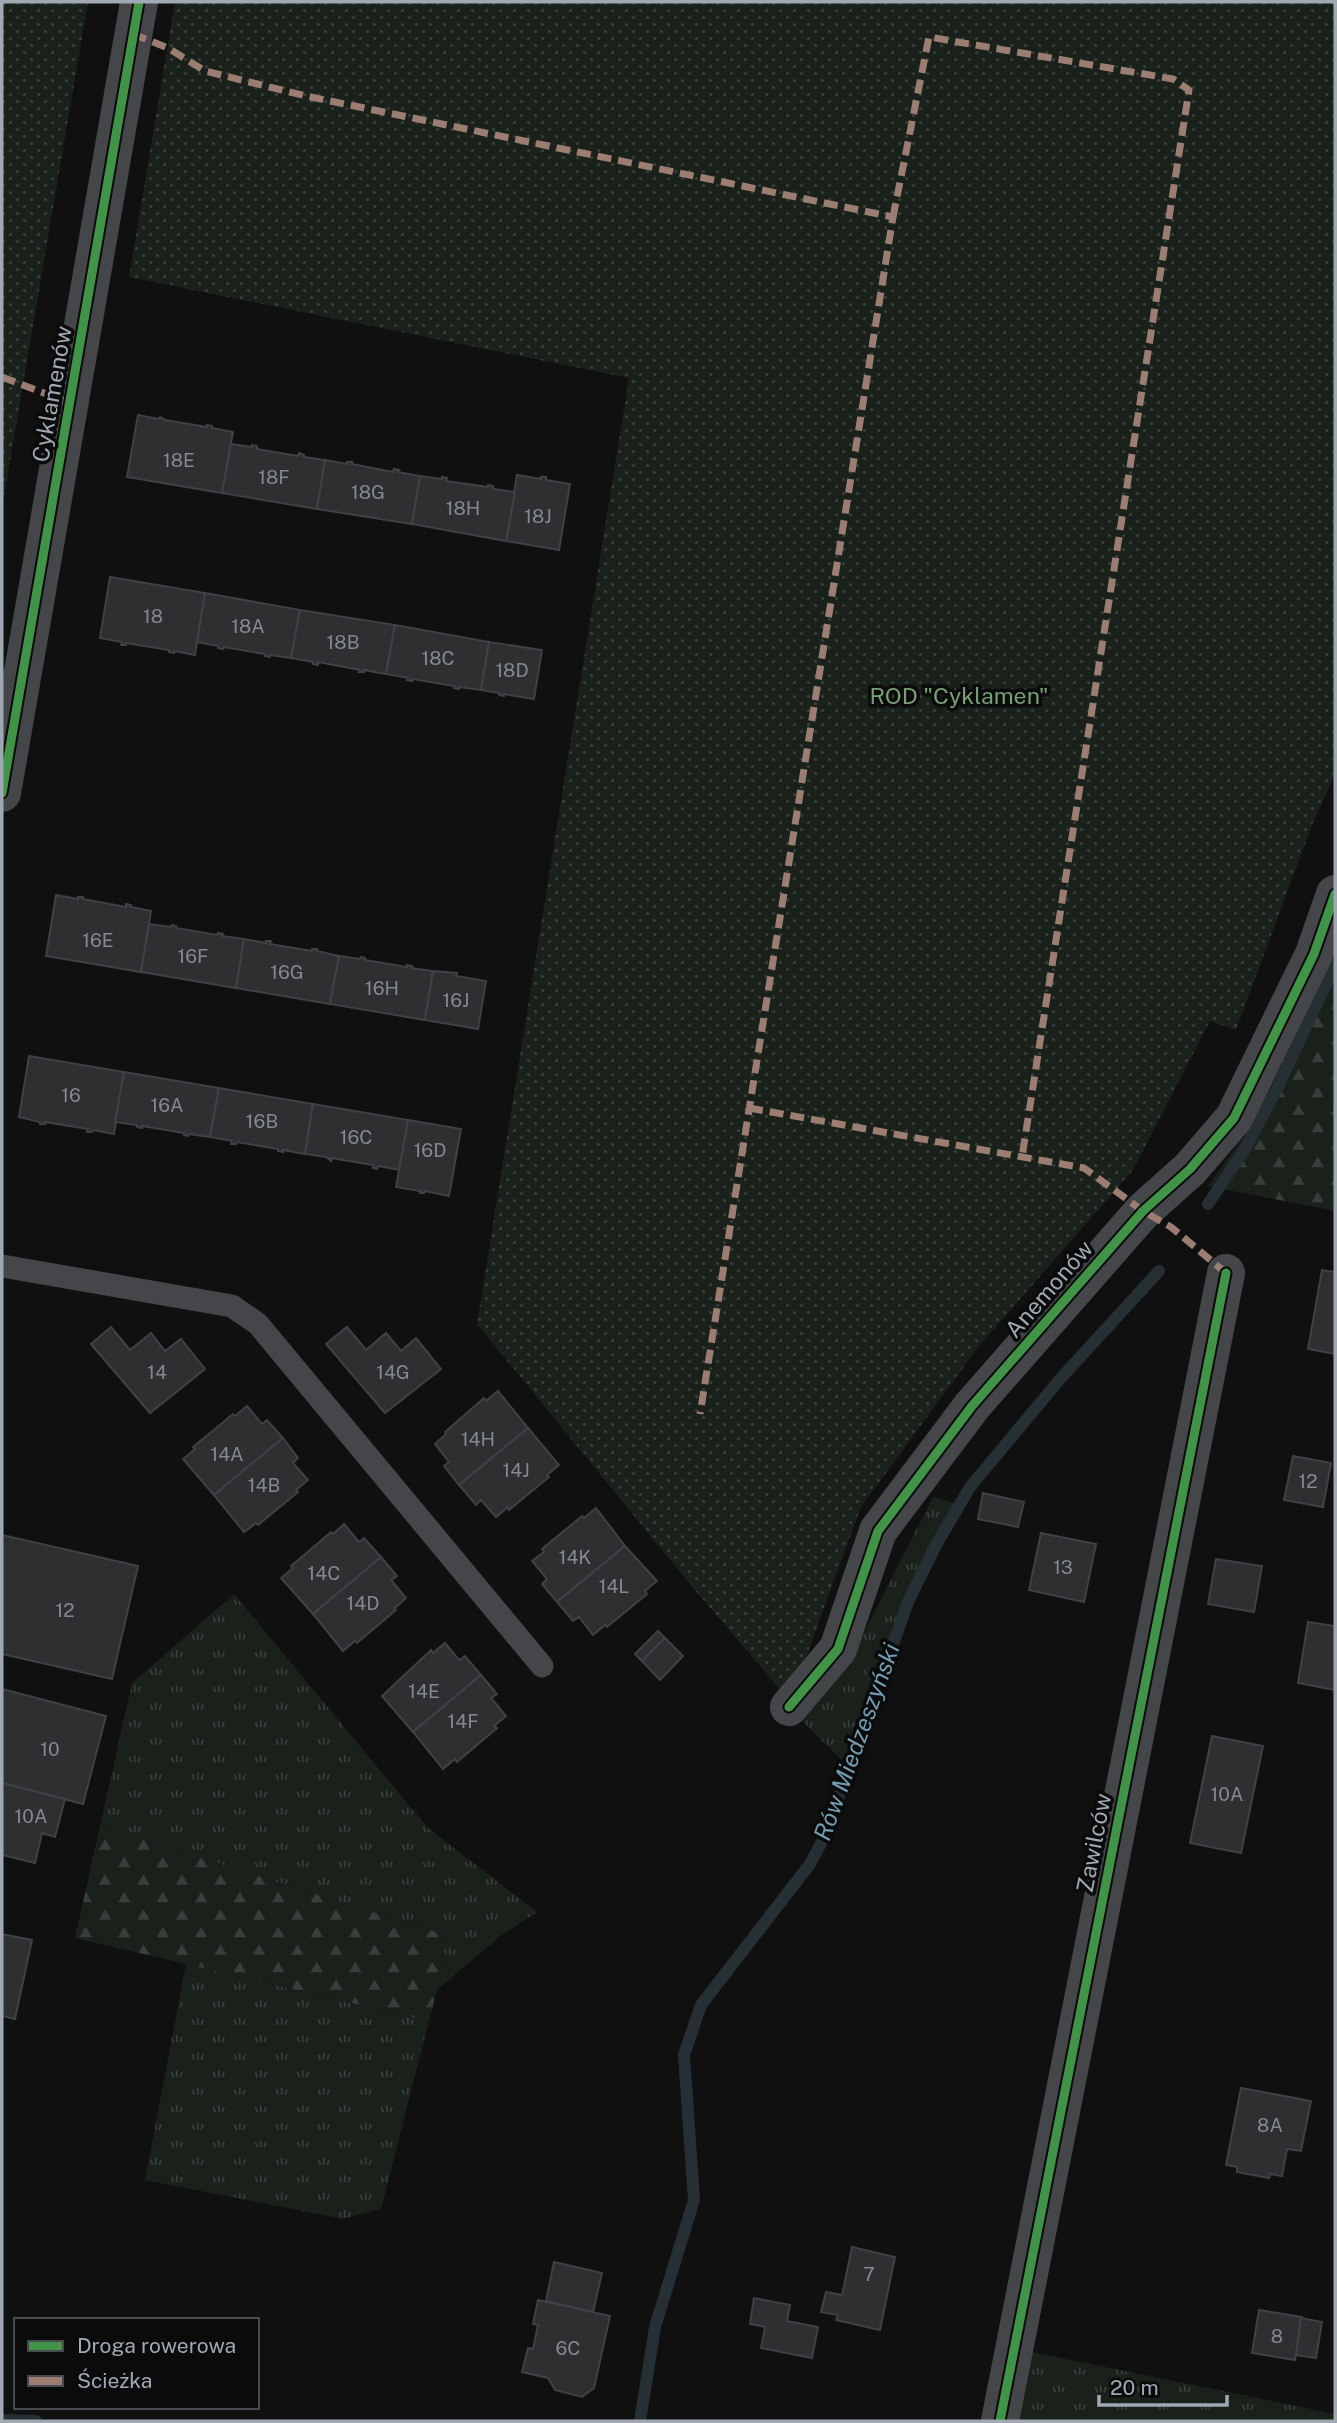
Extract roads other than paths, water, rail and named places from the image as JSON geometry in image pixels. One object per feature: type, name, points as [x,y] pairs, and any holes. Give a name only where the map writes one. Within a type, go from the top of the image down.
[{"type":"street","name":"Cyklamenów","points":[[2,793],[139,2]]},
{"type":"street","name":"Anemonów","points":[[789,1707],[838,1649],[878,1531],[972,1406],[1143,1211],[1190,1168],[1234,1118],[1314,954],[1335,894]]},
{"type":"street","name":"Zawilców","points":[[1000,2421],[1226,1273]]},
{"type":"lane","points":[[2,1266],[232,1306],[258,1324],[542,1666]]},
{"type":"waterway","name":"Rów Miedzeszyński","points":[[1208,1204],[1245,1149],[1278,1087],[1335,965]]},
{"type":"waterway","name":"Rów Miedzeszyński","points":[[640,2421],[655,2327],[694,2200],[684,2055],[701,2005],[810,1864],[825,1836],[908,1602],[936,1545],[970,1487],[1061,1378],[1159,1271]]},
{"type":"waterway","name":"Rów Miedzeszyński","points":[[2,2420],[36,2421]]},
{"type":"park label","name":"ROD \"Cyklamen\"","points":[[959,696]]}]
